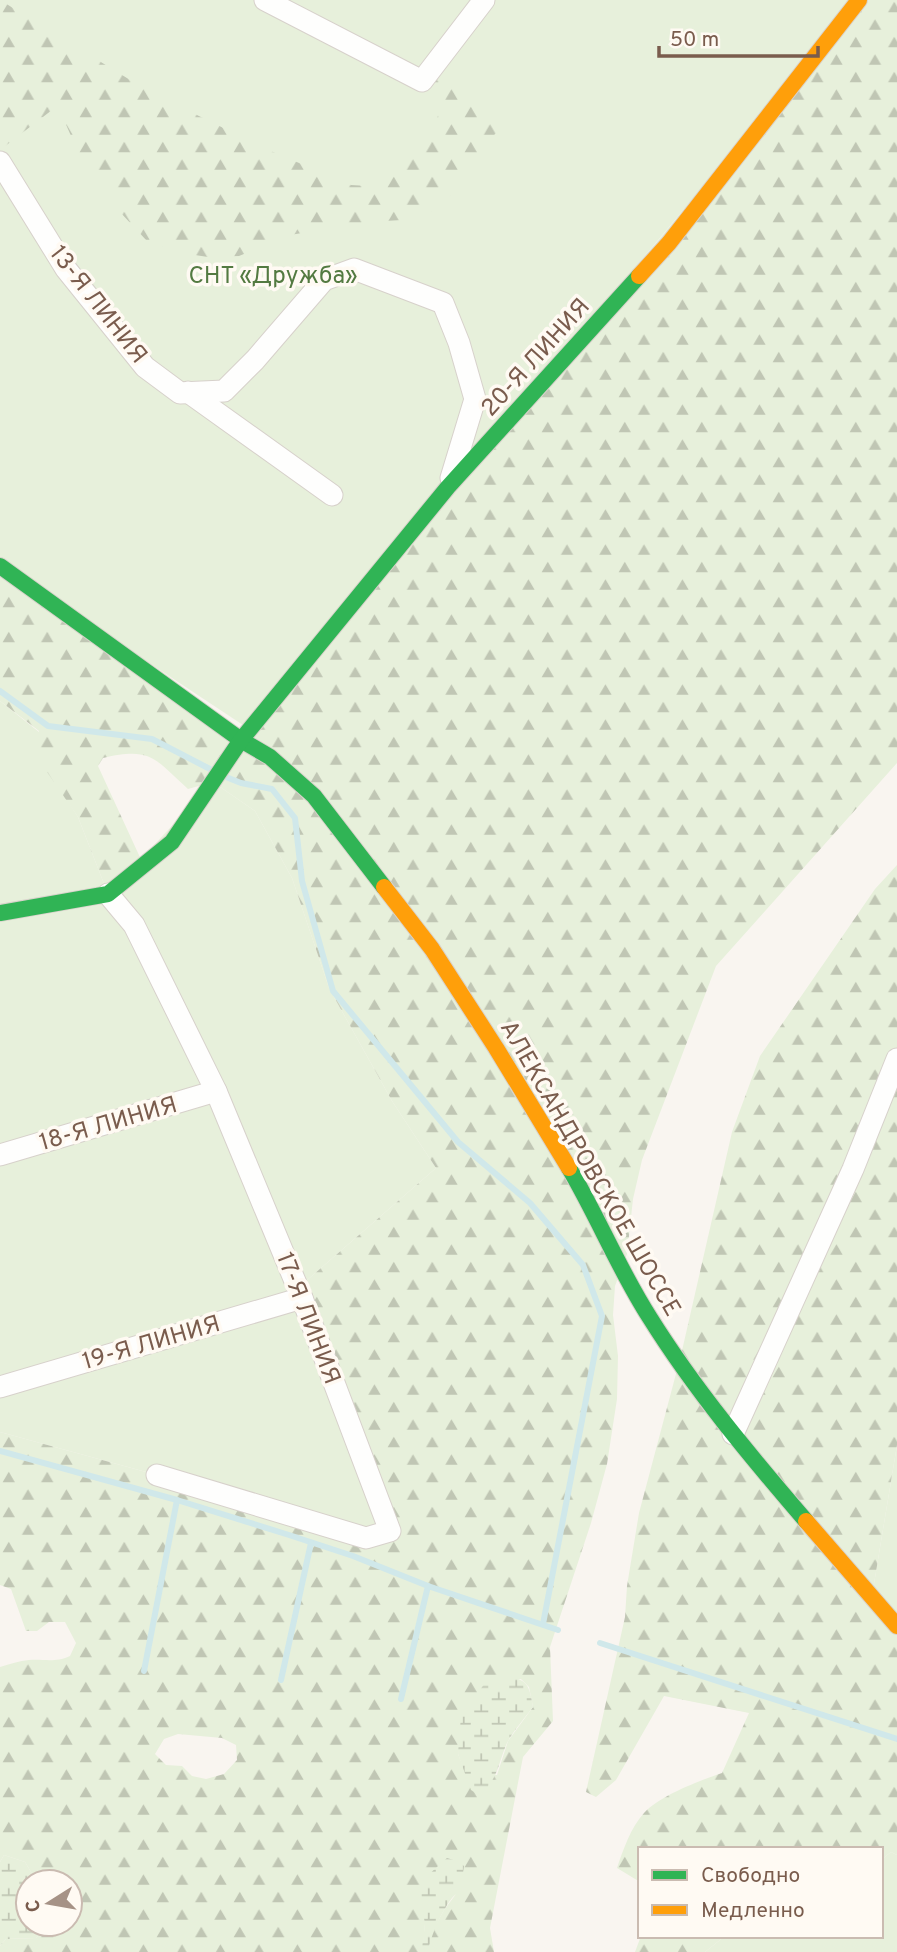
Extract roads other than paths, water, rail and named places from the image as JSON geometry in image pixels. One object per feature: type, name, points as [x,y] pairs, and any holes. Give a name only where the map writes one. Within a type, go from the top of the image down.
[{"type":"street","points":[[265,0],[422,80],[484,0]]},
{"type":"street","name":"20-Я ЛИНИЯ","points":[[108,894],[172,842],[241,740],[448,487],[669,243],[859,0]]},
{"type":"street","name":"13-Я ЛИНИЯ","points":[[0,162],[66,270],[145,367],[180,393],[188,393],[332,495]]},
{"type":"street","points":[[188,393],[224,391],[255,360],[324,280],[354,269],[394,283],[443,303],[459,343],[475,399],[448,487]]},
{"type":"street","name":"АЛЕКСАНДРОВСКОЕ ШОССЕ","points":[[0,566],[241,740],[270,757],[314,796],[371,873],[432,948],[585,1195],[649,1317],[733,1434],[897,1626]]},
{"type":"street","points":[[0,913],[108,894]]},
{"type":"street","name":"17-Я ЛИНИЯ","points":[[108,894],[134,925],[216,1091],[396,1535],[366,1538],[157,1475]]},
{"type":"street","points":[[733,1434],[853,1169],[897,1059]]},
{"type":"street","name":"18-Я ЛИНИЯ","points":[[0,1155],[216,1091]]},
{"type":"street","name":"19-Я ЛИНИЯ","points":[[0,1387],[302,1298]]},
{"type":"waterway","points":[[0,691],[48,726],[152,739],[210,769]]},
{"type":"waterway","points":[[226,777],[272,789],[295,818],[302,881],[333,991],[458,1142],[530,1203],[583,1265],[602,1316],[543,1624]]},
{"type":"waterway","points":[[0,1451],[177,1500],[289,1535],[558,1630]]},
{"type":"waterway","points":[[144,1671],[177,1500]]},
{"type":"waterway","points":[[281,1680],[311,1543]]},
{"type":"waterway","points":[[401,1699],[428,1586]]},
{"type":"waterway","points":[[600,1643],[897,1739]]},
{"type":"park label","name":"СНТ «Дружба»","points":[[273,275]]}]
